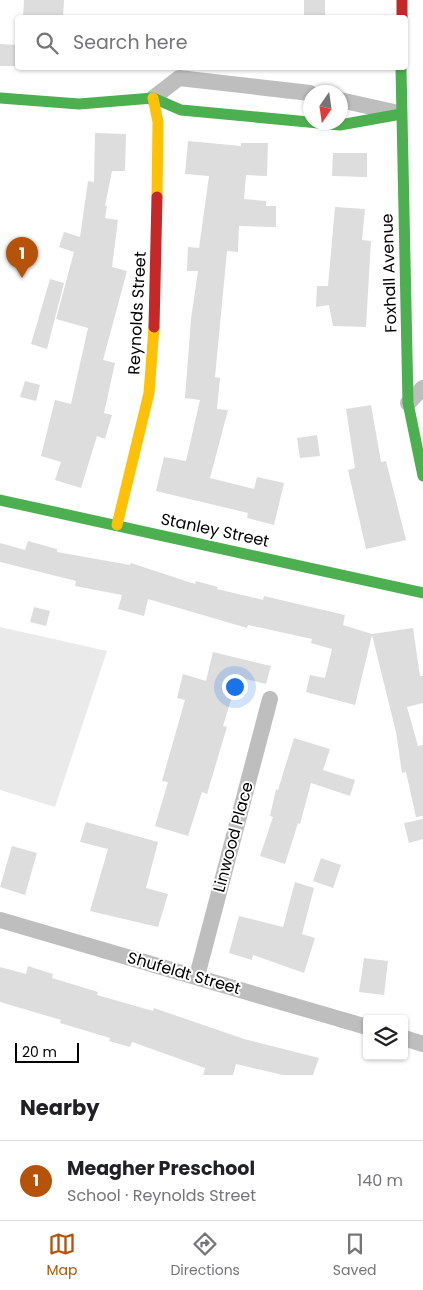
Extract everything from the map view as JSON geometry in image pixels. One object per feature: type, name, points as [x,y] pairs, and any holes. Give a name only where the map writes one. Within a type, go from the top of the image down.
[{"type":"street","points":[[402,0],[402,15]]},
{"type":"street","name":"Foxhall Avenue","points":[[401,70],[408,403],[423,476]]},
{"type":"street","points":[[153,98],[179,78],[303,92]]},
{"type":"street","points":[[0,98],[79,104],[153,98],[180,110],[340,125],[401,114]]},
{"type":"street","name":"Reynolds Street","points":[[117,526],[148,393],[156,302],[158,122],[153,98]]},
{"type":"street","points":[[348,102],[401,114]]},
{"type":"street","points":[[408,403],[423,388]]},
{"type":"street","name":"Stanley Street","points":[[0,500],[423,593]]},
{"type":"street","name":"Linwood Place","points":[[196,976],[270,699]]},
{"type":"street","name":"Shufeldt Street","points":[[0,920],[363,1026]]},
{"type":"street","points":[[408,1039],[423,1044]]},
{"type":"shaded area","points":[[0,627],[107,651],[55,807],[0,790]]},
{"type":"building","points":[[24,0],[64,0],[63,15],[23,15]]},
{"type":"building","points":[[304,0],[325,0],[325,15],[304,15]]},
{"type":"building","points":[[0,44],[15,45],[15,66],[0,66]]},
{"type":"building","points":[[95,133],[126,134],[125,171],[112,171],[105,206],[107,206],[105,218],[118,220],[112,267],[127,271],[103,360],[115,363],[104,413],[112,415],[105,439],[97,436],[81,488],[55,480],[61,462],[41,456],[55,400],[71,404],[88,328],[56,319],[74,252],[59,247],[64,232],[80,237],[88,181],[94,182]]},
{"type":"building","points":[[188,141],[241,146],[241,143],[268,143],[267,176],[246,175],[244,199],[266,201],[266,206],[276,206],[276,227],[239,226],[238,252],[227,251],[215,377],[220,378],[217,409],[228,410],[210,478],[254,489],[257,477],[284,483],[274,525],[247,518],[248,513],[156,491],[164,457],[186,461],[200,400],[185,398],[191,319],[198,271],[187,271],[188,247],[199,248],[209,176],[185,174]]},
{"type":"building","points":[[333,153],[367,153],[367,177],[332,176]]},
{"type":"building","points":[[335,207],[365,209],[362,240],[371,241],[366,327],[333,326],[329,305],[316,307],[317,286],[328,286]]},
{"type":"building","points":[[50,279],[64,283],[47,349],[31,344]]},
{"type":"building","points":[[25,381],[40,385],[36,401],[20,397]]},
{"type":"building","points":[[371,405],[381,462],[386,461],[406,540],[366,549],[348,470],[355,468],[346,409]]},
{"type":"building","points":[[317,435],[320,456],[300,458],[297,438]]},
{"type":"building","points":[[28,541],[57,549],[57,552],[130,565],[131,563],[195,584],[196,581],[218,587],[217,589],[263,600],[264,596],[345,615],[343,625],[372,634],[413,628],[420,676],[423,676],[423,703],[407,707],[418,746],[423,745],[423,816],[416,817],[406,772],[402,773],[396,732],[372,635],[355,705],[306,692],[310,675],[325,678],[332,649],[311,643],[312,639],[248,625],[247,628],[148,599],[144,616],[118,609],[122,595],[75,586],[76,581],[0,562],[0,543],[25,550]]},
{"type":"building","points":[[34,607],[50,611],[46,626],[30,622]]},
{"type":"building","points":[[213,652],[271,666],[266,684],[238,677],[223,726],[227,727],[207,794],[202,792],[188,836],[155,826],[168,782],[162,781],[185,700],[177,698],[183,674],[206,681]]},
{"type":"building","points":[[294,738],[330,749],[323,770],[355,780],[350,796],[311,783],[300,824],[298,823],[285,864],[260,856],[273,817],[270,816],[276,789],[278,790]]},
{"type":"building","points":[[423,819],[423,839],[409,843],[404,823]]},
{"type":"building","points":[[86,822],[158,842],[146,888],[168,894],[158,927],[90,911],[108,849],[80,842]]},
{"type":"building","points":[[12,846],[37,853],[25,895],[0,887]]},
{"type":"building","points":[[321,858],[341,865],[333,888],[313,881]]},
{"type":"building","points":[[295,882],[314,888],[302,934],[315,938],[304,973],[253,955],[252,960],[229,953],[239,916],[283,927]]},
{"type":"building","points":[[364,958],[388,961],[384,995],[359,992]]},
{"type":"building","points":[[28,966],[53,974],[52,978],[98,992],[97,995],[153,1011],[154,1008],[244,1039],[319,1058],[313,1075],[283,1075],[236,1064],[233,1075],[203,1075],[205,1068],[132,1042],[130,1047],[109,1041],[110,1038],[60,1023],[61,1020],[0,1002],[0,967],[26,974]]},
{"type":"traffic: fast","points":[[401,70],[408,403],[423,476]]},
{"type":"traffic: fast","points":[[0,98],[79,104],[153,98],[181,110],[340,125],[401,114]]},
{"type":"traffic: fast","points":[[0,500],[423,593]]},
{"type":"traffic: slow","points":[[153,98],[158,122],[157,197]]},
{"type":"traffic: slow","points":[[117,525],[149,393],[154,327]]},
{"type":"traffic: jam","points":[[402,0],[402,15]]},
{"type":"traffic: jam","points":[[154,327],[157,197]]},
{"type":"place","name":"Meagher Preschool","points":[[22,278]]}]
